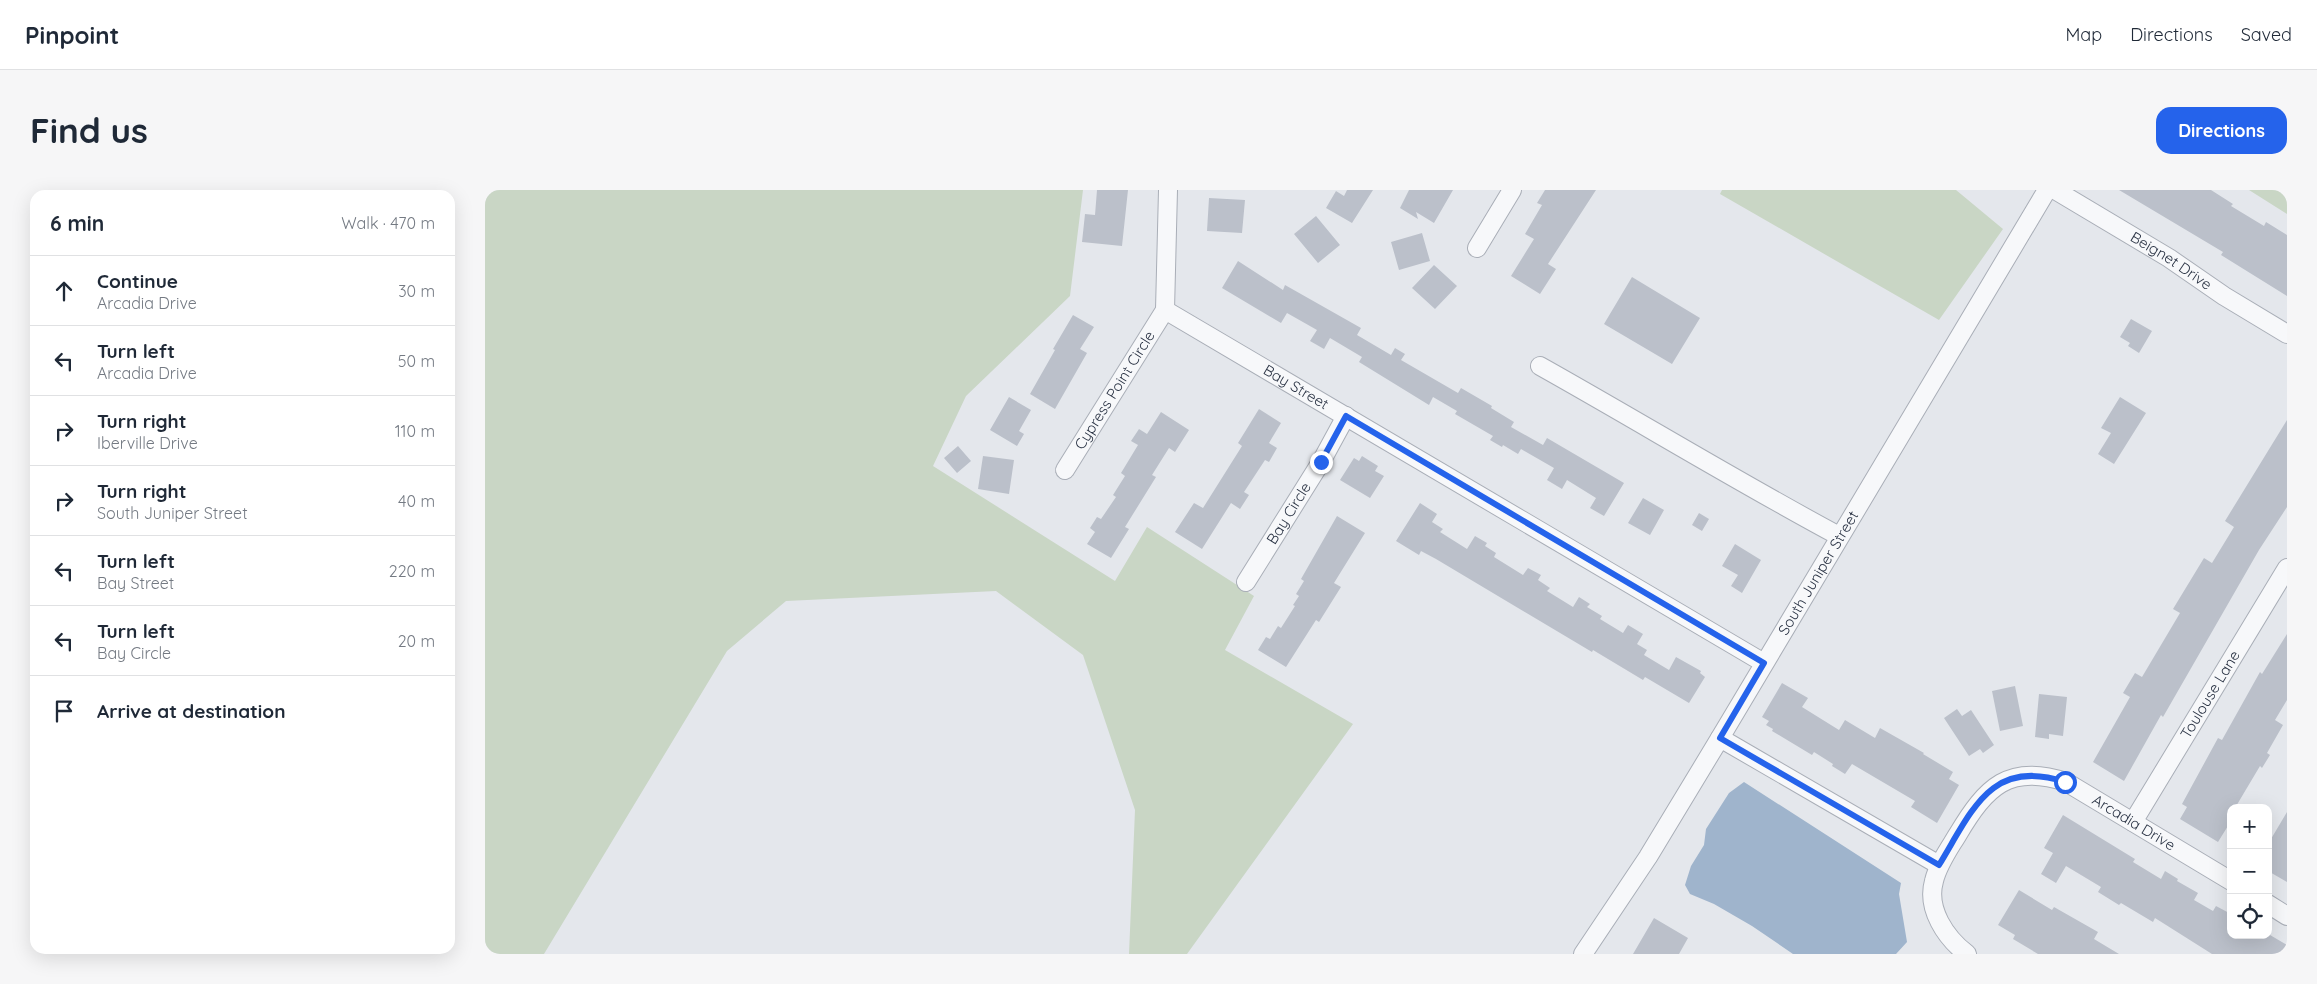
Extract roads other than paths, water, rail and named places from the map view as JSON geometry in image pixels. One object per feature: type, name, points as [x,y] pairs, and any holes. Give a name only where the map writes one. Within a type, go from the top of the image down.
[{"type":"street","points":[[1165,310],[1169,190]]},
{"type":"street","points":[[1477,248],[1512,190]]},
{"type":"street","name":"South Juniper Street","points":[[1583,954],[1648,857],[2047,190]]},
{"type":"street","name":"Beignet Drive","points":[[2055,190],[2169,258],[2224,296],[2287,334]]},
{"type":"street","name":"Bay Street","points":[[1165,310],[1764,663]]},
{"type":"street","name":"Cypress Point Circle","points":[[1065,470],[1165,310]]},
{"type":"street","points":[[1540,366],[1646,425],[1726,474],[1839,536]]},
{"type":"street","name":"Bay Circle","points":[[1246,582],[1321,462],[1346,416]]},
{"type":"street","name":"Toulouse Lane","points":[[2133,822],[2287,568]]},
{"type":"street","points":[[1720,738],[1939,865]]},
{"type":"street","name":"Arcadia Drive","points":[[1967,954],[1954,944],[1940,924],[1933,902],[1933,883],[1939,865],[1975,806],[1988,792],[2001,783],[2019,776],[2037,774],[2065,782],[2227,880]]},
{"type":"street","points":[[2272,907],[2287,916]]},
{"type":"water","points":[[1744,782],[1901,883],[1899,894],[1907,942],[1896,954],[1793,954],[1752,926],[1714,904],[1690,894],[1685,885],[1691,866],[1704,845],[1706,829],[1729,793]]}]
